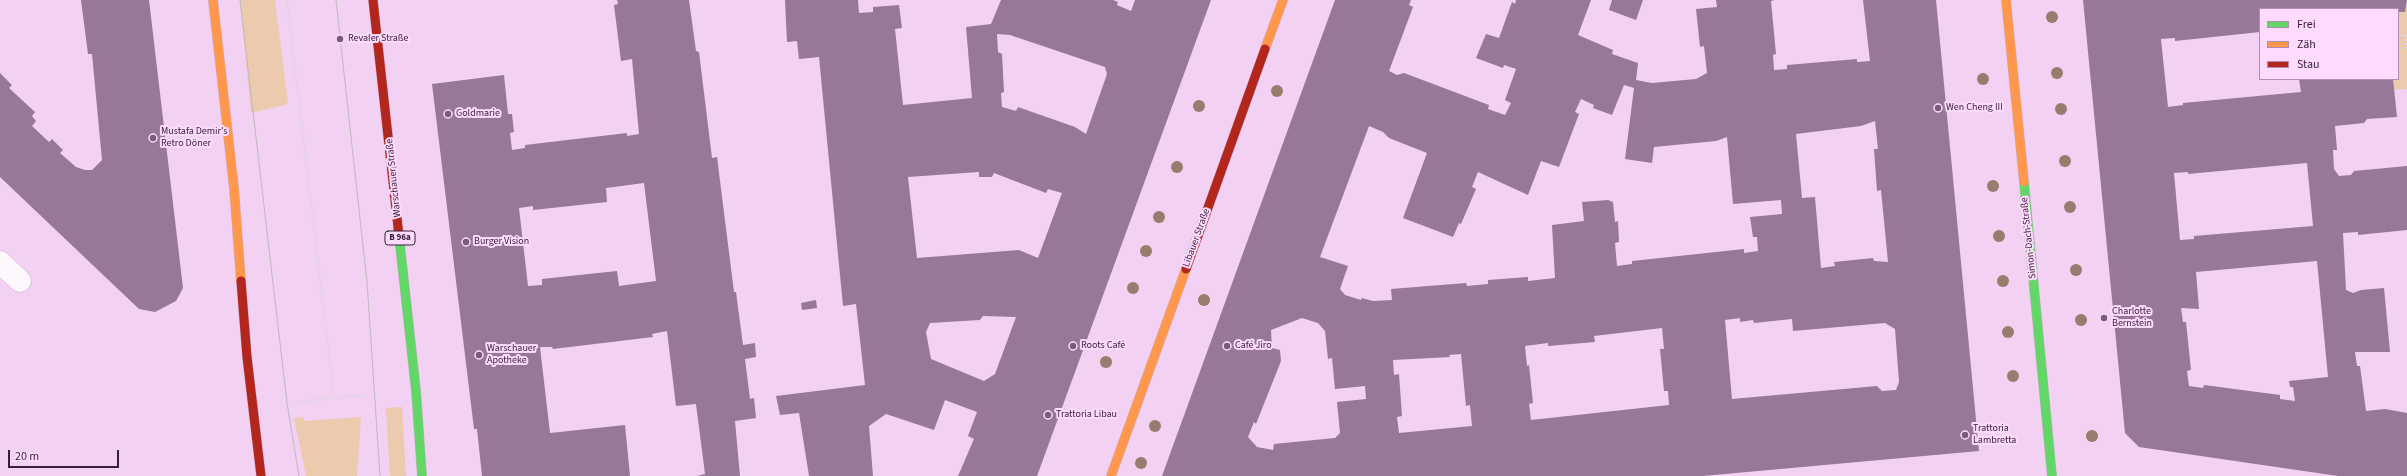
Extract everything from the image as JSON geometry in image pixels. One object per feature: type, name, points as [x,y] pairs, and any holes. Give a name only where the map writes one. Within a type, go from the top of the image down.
[{"type":"street","points":[[213,0],[234,188],[247,357],[261,476]]},
{"type":"street","name":"Warschauer Straße","points":[[374,0],[414,367],[422,476]]},
{"type":"street","name":"Libauer Straße","points":[[1111,476],[1283,0]]},
{"type":"street","name":"Simon-Dach-Straße","points":[[2006,0],[2052,476]]},
{"type":"street","points":[[0,262],[20,281]]},
{"type":"path","points":[[287,0],[334,398]]},
{"type":"path","points":[[2406,34],[2407,50]]},
{"type":"path","points":[[295,402],[366,395]]},
{"type":"shaded area","points":[[240,0],[275,0],[288,104],[251,113]]},
{"type":"shaded area","points":[[2404,7],[2407,7],[2407,89],[2394,90],[2393,80],[2399,80],[2399,12],[2404,12]]},
{"type":"shaded area","points":[[402,407],[406,476],[390,476],[386,408]]},
{"type":"shaded area","points":[[303,417],[304,421],[361,417],[357,476],[306,476],[294,418]]},
{"type":"building","points":[[81,0],[149,0],[183,288],[176,301],[155,312],[139,309],[0,177],[0,73],[12,85],[9,88],[35,112],[32,116],[36,121],[32,126],[49,142],[52,139],[63,150],[60,153],[76,167],[85,170],[92,170],[102,160],[92,54],[88,54]]},
{"type":"building","points":[[617,0],[689,0],[696,51],[699,52],[712,158],[717,157],[734,292],[736,292],[743,345],[755,343],[756,357],[745,359],[750,399],[754,398],[756,418],[735,421],[740,476],[697,476],[705,474],[696,404],[676,406],[667,331],[652,334],[653,337],[553,349],[552,347],[540,347],[550,433],[625,425],[630,476],[482,476],[477,429],[474,429],[432,84],[504,75],[508,114],[512,114],[514,132],[510,133],[512,150],[525,148],[525,145],[627,133],[627,136],[639,134],[632,59],[621,61],[614,5],[618,4]],"holes":[[[644,183],[656,281],[619,286],[617,271],[542,279],[542,285],[528,286],[519,208],[533,206],[533,210],[607,202],[606,188]]]},
{"type":"building","points":[[785,0],[858,0],[859,13],[873,12],[873,7],[899,5],[902,28],[895,29],[903,105],[972,98],[966,27],[991,24],[1001,0],[1113,0],[1118,2],[1117,5],[1131,11],[1135,0],[1211,0],[1037,476],[958,476],[974,439],[968,436],[977,412],[945,400],[934,430],[886,414],[869,426],[873,476],[809,476],[799,413],[780,415],[776,396],[865,385],[856,304],[843,306],[819,57],[799,59],[797,41],[787,42]],"holes":[[[997,34],[1010,35],[1105,67],[1107,74],[1086,134],[1075,127],[1018,107],[1016,111],[1002,107],[1001,93],[1004,92],[1002,54],[998,52]],[[979,172],[979,177],[992,177],[994,173],[1046,193],[1048,189],[1062,193],[1038,258],[1019,250],[917,258],[908,177]],[[983,316],[1016,317],[995,374],[984,381],[931,359],[926,332],[930,323],[980,320]]]},
{"type":"building","points":[[1335,0],[1411,0],[1409,5],[1413,7],[1389,71],[1397,75],[1404,73],[1489,105],[1488,109],[1505,115],[1511,103],[1505,100],[1516,69],[1504,65],[1503,68],[1476,58],[1486,34],[1499,38],[1512,2],[1515,4],[1516,0],[1591,0],[1578,35],[1613,50],[1612,54],[1638,63],[1636,80],[1652,83],[1696,79],[1707,73],[1704,46],[1700,47],[1696,9],[1717,7],[1716,0],[1775,0],[1771,1],[1776,54],[1773,55],[1774,70],[1787,69],[1787,65],[1857,59],[1857,62],[1870,61],[1863,0],[1936,0],[1979,451],[1703,476],[1162,476]],"holes":[[[1624,85],[1634,88],[1625,159],[1652,163],[1654,147],[1716,141],[1727,137],[1733,204],[1781,200],[1782,214],[1750,217],[1753,237],[1757,237],[1758,251],[1744,253],[1744,249],[1632,261],[1632,264],[1617,266],[1615,243],[1619,242],[1618,221],[1615,222],[1613,202],[1608,200],[1582,202],[1584,221],[1552,225],[1555,278],[1528,281],[1528,277],[1488,280],[1488,284],[1467,286],[1466,283],[1391,289],[1392,300],[1373,301],[1362,298],[1361,300],[1345,295],[1340,289],[1348,266],[1320,257],[1369,126],[1383,132],[1389,138],[1427,153],[1403,218],[1453,237],[1459,223],[1461,224],[1476,189],[1472,187],[1478,172],[1528,195],[1541,161],[1559,167],[1579,114],[1575,112],[1581,99],[1594,105],[1593,108],[1612,115]],[[1875,121],[1878,149],[1874,149],[1877,191],[1881,190],[1888,262],[1874,261],[1873,258],[1834,262],[1835,266],[1821,268],[1815,197],[1802,198],[1796,134],[1861,126]],[[1302,318],[1318,323],[1325,331],[1328,359],[1332,358],[1335,389],[1365,386],[1366,399],[1337,402],[1340,433],[1335,438],[1274,444],[1273,450],[1257,447],[1248,437],[1254,422],[1256,424],[1281,361],[1280,350],[1272,348],[1271,330]],[[1740,318],[1740,322],[1753,320],[1754,323],[1792,319],[1793,331],[1885,323],[1895,329],[1899,382],[1896,390],[1882,391],[1877,386],[1732,399],[1725,320]],[[1662,328],[1664,349],[1660,349],[1664,391],[1668,391],[1669,405],[1531,420],[1529,404],[1533,403],[1529,365],[1527,366],[1525,346],[1548,343],[1548,346],[1595,342],[1594,336]],[[1461,354],[1466,406],[1470,405],[1472,426],[1399,433],[1397,417],[1402,416],[1399,374],[1394,375],[1393,360],[1450,357],[1449,355]]]},
{"type":"building","points":[[1612,0],[1643,0],[1636,20],[1609,10]]},
{"type":"building","points":[[2083,0],[2407,0],[2405,12],[2399,12],[2399,8],[2259,8],[2259,32],[2175,41],[2175,38],[2161,39],[2168,107],[2183,105],[2183,103],[2301,92],[2299,80],[2393,80],[2397,117],[2367,119],[2364,123],[2335,126],[2337,150],[2333,150],[2334,169],[2339,176],[2351,175],[2354,171],[2407,166],[2407,230],[2358,235],[2358,232],[2343,233],[2346,290],[2353,293],[2361,290],[2384,288],[2390,352],[2355,352],[2357,366],[2360,366],[2366,411],[2385,409],[2407,413],[2407,476],[2338,476],[2139,447],[2125,433]],"holes":[[[2307,163],[2313,226],[2194,236],[2194,239],[2180,240],[2174,173],[2188,172],[2188,174]],[[2317,261],[2328,377],[2289,381],[2290,387],[2293,387],[2295,401],[2280,399],[2280,395],[2204,385],[2203,388],[2189,386],[2187,371],[2191,370],[2186,322],[2183,322],[2181,308],[2199,309],[2196,272]]]},
{"type":"building","points":[[816,300],[817,308],[802,310],[801,303]]},
{"type":"tram line","points":[[240,0],[287,403],[299,476]]},
{"type":"tram line","points":[[336,0],[367,282],[380,476]]},
{"type":"traffic: fast","points":[[2024,182],[2052,476]]},
{"type":"traffic: fast","points":[[399,236],[416,391],[422,476]]},
{"type":"traffic: slow","points":[[213,0],[234,188],[241,281]]},
{"type":"traffic: slow","points":[[1265,49],[1283,0]]},
{"type":"traffic: slow","points":[[2006,0],[2024,182]]},
{"type":"traffic: slow","points":[[1111,476],[1186,269]]},
{"type":"traffic: jam","points":[[373,0],[399,236]]},
{"type":"traffic: jam","points":[[1186,269],[1265,49]]},
{"type":"traffic: jam","points":[[241,281],[247,357],[261,476]]},
{"type":"place","name":"Revaler Straße","points":[[340,39]]},
{"type":"place","name":"Wen Cheng III","points":[[1938,108]]},
{"type":"place","name":"Goldmarie","points":[[448,114]]},
{"type":"place","name":"Mustafa Demir's Retro Döner","points":[[153,138]]},
{"type":"place","name":"Burger Vision","points":[[466,242]]},
{"type":"place","name":"Charlotte Bernstein","points":[[2104,318]]},
{"type":"place","name":"Roots Café","points":[[1073,346]]},
{"type":"place","name":"Café Jiro","points":[[1227,346]]},
{"type":"place","name":"Warschauer Apotheke","points":[[479,355]]},
{"type":"place","name":"Trattoria Libau","points":[[1048,415]]},
{"type":"place","name":"Trattoria Lambretta","points":[[1965,435]]}]
